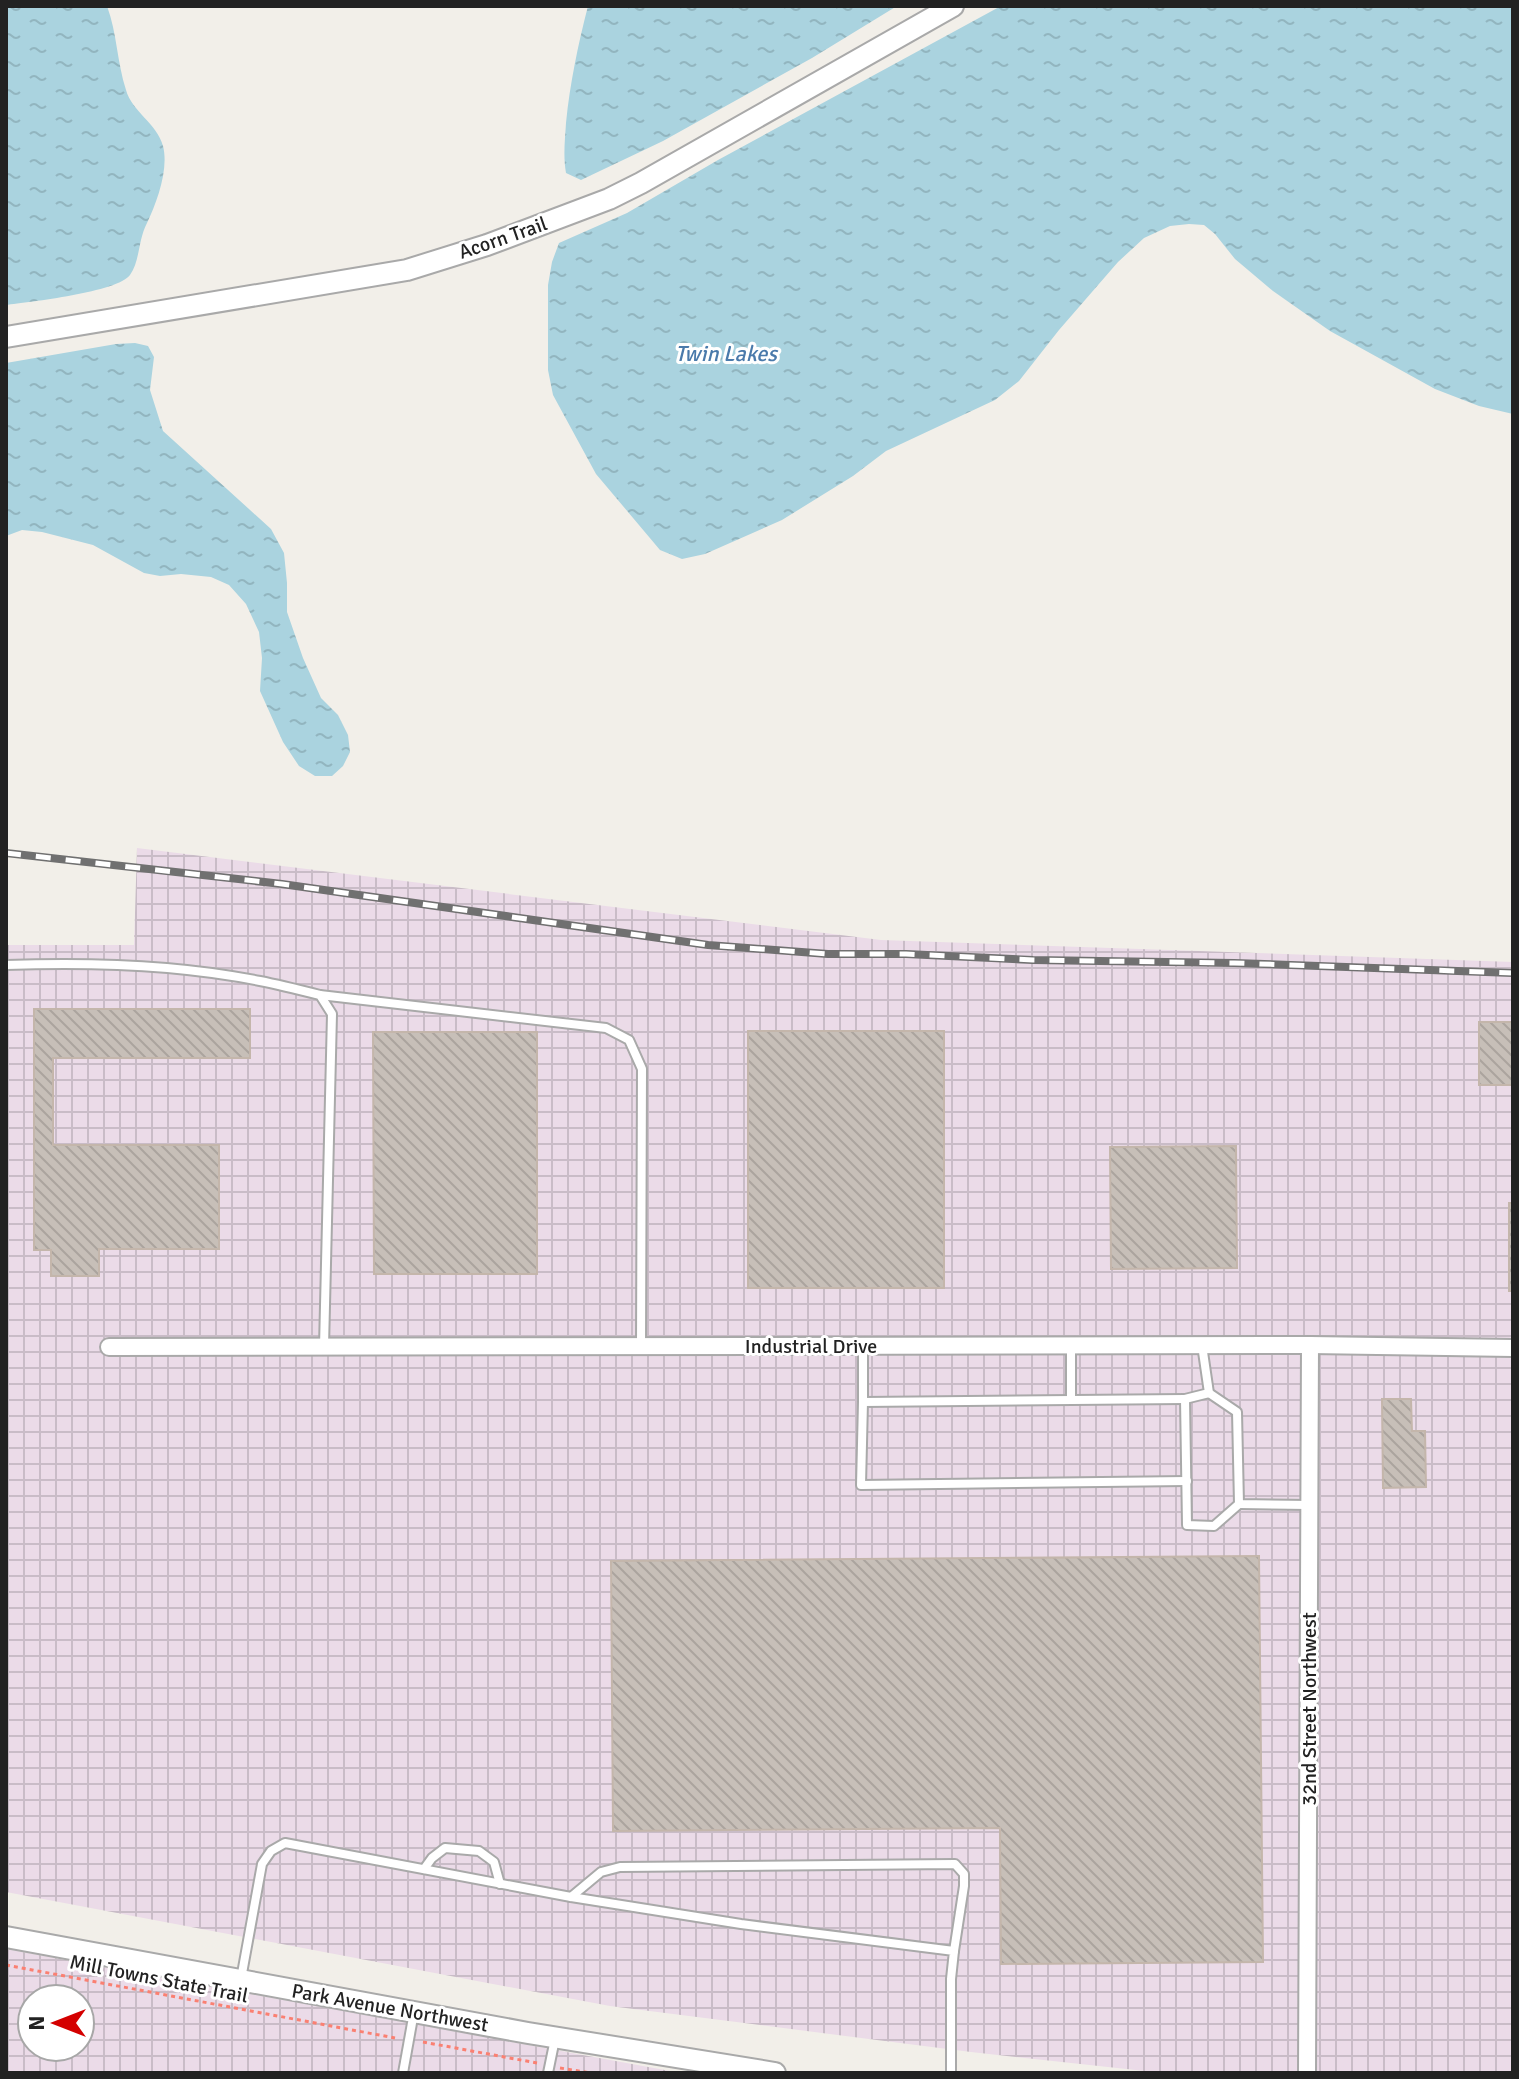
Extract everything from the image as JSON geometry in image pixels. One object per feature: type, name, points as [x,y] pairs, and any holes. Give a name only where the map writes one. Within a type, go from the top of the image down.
[{"type":"street","name":"Acorn Trail","points":[[6,337],[393,273],[487,245],[609,199],[641,183],[953,6]]},
{"type":"street","name":"Industrial Drive","points":[[109,1347],[1310,1345],[1513,1348]]},
{"type":"street","name":"32nd Street Northwest","points":[[1307,2073],[1310,1345]]},
{"type":"street","name":"Park Avenue Northwest","points":[[6,1937],[555,2038],[775,2073]]},
{"type":"lane","points":[[6,965],[175,969],[257,980],[320,995],[606,1028],[629,1040],[642,1069],[641,1346]]},
{"type":"lane","points":[[320,995],[332,1014],[324,1347]]},
{"type":"lane","points":[[1071,1345],[1071,1400]]},
{"type":"lane","points":[[1202,1345],[1209,1393],[1237,1412],[1239,1504]]},
{"type":"lane","points":[[863,1346],[861,1485],[1187,1481]]},
{"type":"lane","points":[[863,1402],[1185,1399],[1209,1393]]},
{"type":"lane","points":[[1185,1399],[1187,1525],[1214,1526],[1239,1504],[1310,1505]]},
{"type":"lane","points":[[240,1980],[262,1864],[271,1851],[285,1843],[571,1897],[741,1924],[954,1951]]},
{"type":"lane","points":[[424,1869],[445,1848],[479,1851],[494,1862],[500,1884]]},
{"type":"lane","points":[[571,1897],[601,1872],[620,1867],[955,1864],[964,1874],[964,1886],[951,1979],[951,2073]]},
{"type":"lane","points":[[403,2073],[414,2012]]},
{"type":"lane","points":[[546,2069],[555,2038]]},
{"type":"path","name":"Mill Towns State Trail","points":[[6,1965],[402,2039]]},
{"type":"path","points":[[415,2041],[546,2069]]},
{"type":"path","points":[[558,2067],[591,2073]]},
{"type":"shaded area","points":[[137,848],[881,940],[1513,962],[1513,2073],[1163,2073],[971,2052],[610,2006],[6,1892],[6,945],[134,945]]},
{"type":"shaded area","points":[[6,1949],[681,2073],[6,2073]]},
{"type":"water","points":[[6,6],[107,6],[126,90],[133,105],[160,138],[164,165],[155,205],[130,275],[122,281],[92,291],[6,305]]},
{"type":"water","points":[[588,6],[897,6],[812,58],[663,141],[581,180],[566,173],[564,148],[572,79]]},
{"type":"water","name":"Twin Lakes","points":[[1001,6],[1513,6],[1513,414],[1479,406],[1435,389],[1330,331],[1273,291],[1235,259],[1204,225],[1170,226],[1144,238],[1118,262],[1019,381],[995,400],[886,451],[853,476],[782,520],[705,554],[682,559],[660,550],[596,474],[553,395],[548,370],[548,285],[559,243],[627,213]]},
{"type":"water","points":[[135,343],[148,346],[154,357],[150,390],[163,431],[271,529],[284,553],[287,612],[303,658],[321,698],[338,715],[348,735],[350,752],[343,766],[332,776],[315,776],[299,766],[283,742],[260,691],[262,658],[259,632],[246,604],[229,585],[211,577],[144,573],[93,545],[42,532],[22,530],[6,536],[6,363]]},
{"type":"building","points":[[34,1009],[250,1009],[250,1058],[53,1058],[53,1145],[219,1145],[219,1249],[99,1249],[99,1276],[51,1276],[51,1250],[34,1250]]},
{"type":"building","points":[[1479,1022],[1513,1022],[1513,1085],[1479,1085]]},
{"type":"building","points":[[748,1031],[944,1031],[944,1288],[748,1288]]},
{"type":"building","points":[[373,1032],[537,1032],[537,1274],[374,1274]]},
{"type":"building","points":[[1236,1146],[1237,1268],[1111,1269],[1110,1147]]},
{"type":"building","points":[[1509,1203],[1513,1203],[1513,1291],[1509,1291]]},
{"type":"building","points":[[1382,1399],[1411,1399],[1412,1431],[1425,1431],[1426,1487],[1383,1488]]},
{"type":"building","points":[[1259,1556],[1263,1962],[1001,1964],[1000,1828],[613,1831],[611,1561]]},
{"type":"railway","points":[[6,853],[282,884],[708,945],[828,954],[1513,973]]}]
